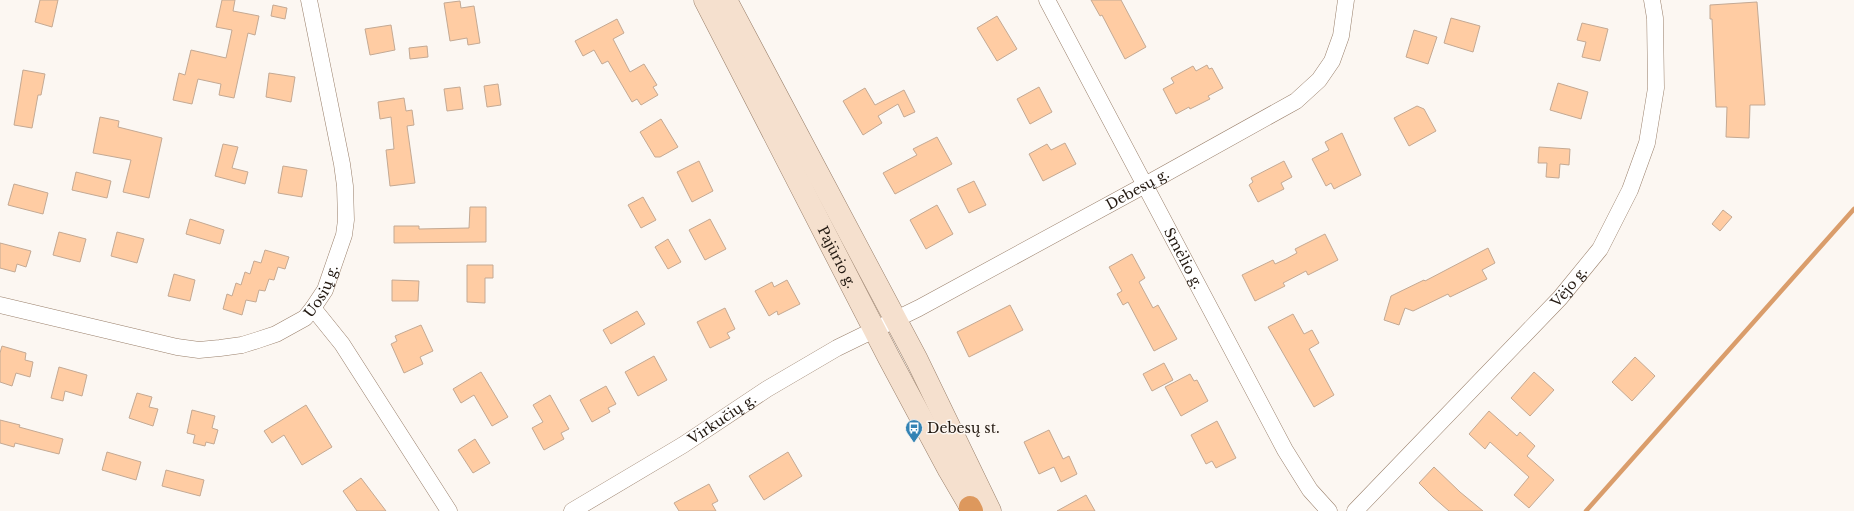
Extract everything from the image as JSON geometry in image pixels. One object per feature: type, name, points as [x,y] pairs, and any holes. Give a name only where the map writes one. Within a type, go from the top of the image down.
[{"type":"main road","name":"Pajūrio g.","points":[[705,0],[874,329],[949,470],[977,510]]},
{"type":"main road","name":"Pajūrio g.","points":[[726,0],[896,319],[977,510]]},
{"type":"street","name":"Uosių g.","points":[[0,305],[177,347],[199,350],[242,345],[289,327],[304,318],[314,308],[325,290],[344,235],[346,220],[342,164],[309,0]]},
{"type":"street","name":"Smėlio g.","points":[[1047,0],[1285,450],[1310,490],[1329,511]]},
{"type":"street","name":"Debesų g.","points":[[874,329],[896,319],[1145,185],[1296,101],[1319,80],[1332,61],[1342,36],[1346,0]]},
{"type":"street","name":"Vėjo g.","points":[[1355,511],[1560,298],[1600,250],[1630,190],[1647,144],[1656,88],[1655,18],[1652,0]]},
{"type":"street","points":[[314,308],[342,344],[449,511]]},
{"type":"street","name":"Virkučių g.","points":[[572,511],[588,507],[773,385],[837,348],[874,329]]},
{"type":"building","points":[[40,0],[58,0],[52,27],[35,22]]},
{"type":"building","points":[[222,0],[235,0],[233,11],[259,16],[255,35],[248,33],[234,98],[219,95],[221,84],[198,79],[192,104],[173,100],[179,73],[185,75],[191,50],[226,58],[232,30],[216,27]]},
{"type":"building","points":[[1091,0],[1121,0],[1146,47],[1125,59],[1102,15],[1100,16]]},
{"type":"building","points":[[460,1],[461,8],[474,6],[480,43],[468,45],[467,38],[450,41],[444,3]]},
{"type":"building","points":[[1757,2],[1765,105],[1750,105],[1749,138],[1726,137],[1727,107],[1716,107],[1710,5]]},
{"type":"building","points":[[273,5],[287,8],[285,19],[271,16]]},
{"type":"building","points":[[997,16],[1017,49],[997,61],[977,28]]},
{"type":"building","points":[[1451,18],[1480,26],[1473,52],[1444,43]]},
{"type":"building","points":[[617,19],[624,33],[613,39],[630,72],[644,64],[657,85],[653,87],[658,95],[641,105],[637,99],[632,102],[608,61],[602,64],[594,50],[583,56],[575,41]]},
{"type":"building","points":[[1582,23],[1608,29],[1600,61],[1582,57],[1586,42],[1577,40]]},
{"type":"building","points":[[391,25],[395,50],[370,55],[365,29]]},
{"type":"building","points":[[1414,30],[1437,37],[1428,64],[1406,57]]},
{"type":"building","points":[[427,46],[428,57],[410,59],[409,48]]},
{"type":"building","points":[[1207,65],[1209,69],[1212,68],[1223,88],[1208,96],[1210,99],[1176,114],[1163,89],[1174,83],[1171,78],[1193,66],[1196,71]]},
{"type":"building","points":[[23,70],[45,74],[41,95],[38,95],[32,128],[14,125]]},
{"type":"building","points":[[269,73],[295,77],[291,102],[266,97]]},
{"type":"building","points":[[1558,83],[1588,92],[1581,119],[1550,110]]},
{"type":"building","points":[[498,84],[501,105],[487,107],[484,86]]},
{"type":"building","points":[[460,87],[463,109],[447,111],[444,89]]},
{"type":"building","points":[[1039,87],[1052,112],[1030,124],[1017,99]]},
{"type":"building","points":[[865,88],[875,105],[904,90],[915,112],[904,117],[898,104],[878,116],[882,123],[863,135],[843,101]]},
{"type":"building","points":[[404,98],[406,111],[412,110],[414,125],[407,126],[415,183],[390,186],[386,150],[394,149],[391,117],[380,119],[378,102]]},
{"type":"building","points":[[1417,106],[1424,109],[1436,131],[1409,146],[1394,118]]},
{"type":"building","points":[[100,117],[119,121],[118,127],[162,138],[149,198],[123,192],[131,160],[93,153]]},
{"type":"building","points":[[661,119],[678,147],[660,157],[655,157],[640,132]]},
{"type":"building","points":[[1342,133],[1361,175],[1334,189],[1331,183],[1326,186],[1312,159],[1329,150],[1325,142]]},
{"type":"building","points":[[937,137],[952,164],[895,194],[883,173],[917,155],[913,149]]},
{"type":"building","points":[[1065,143],[1076,164],[1043,181],[1029,154],[1047,144],[1051,150]]},
{"type":"building","points":[[223,144],[238,147],[232,168],[248,172],[245,184],[215,176]]},
{"type":"building","points":[[1539,147],[1570,149],[1569,165],[1560,164],[1559,178],[1546,177],[1547,163],[1538,163]]},
{"type":"building","points":[[699,161],[713,191],[692,202],[677,172]]},
{"type":"building","points":[[1284,161],[1292,177],[1281,183],[1284,189],[1258,202],[1249,185],[1253,182],[1251,178]]},
{"type":"building","points":[[283,166],[307,170],[302,197],[278,193]]},
{"type":"building","points":[[76,172],[111,181],[107,198],[72,190]]},
{"type":"building","points":[[974,181],[986,205],[969,213],[957,189]]},
{"type":"building","points":[[14,184],[48,193],[43,214],[8,205]]},
{"type":"building","points":[[643,197],[656,220],[641,228],[628,205]]},
{"type":"building","points":[[937,205],[953,234],[926,249],[910,220]]},
{"type":"building","points":[[470,207],[486,207],[486,242],[394,243],[394,226],[419,226],[419,229],[469,228]]},
{"type":"building","points":[[1723,210],[1732,217],[1720,231],[1712,224]]},
{"type":"building","points":[[190,219],[224,230],[220,244],[186,234]]},
{"type":"building","points":[[710,219],[726,249],[705,260],[689,230]]},
{"type":"building","points":[[59,232],[86,239],[80,262],[53,255]]},
{"type":"building","points":[[117,232],[144,239],[137,263],[111,256]]},
{"type":"building","points":[[1325,234],[1338,260],[1308,275],[1306,271],[1283,283],[1285,286],[1255,301],[1242,275],[1273,260],[1275,264],[1286,259],[1297,253],[1295,249]]},
{"type":"building","points":[[668,239],[681,262],[668,269],[655,247]]},
{"type":"building","points":[[0,243],[31,251],[26,267],[17,264],[15,272],[0,268]]},
{"type":"building","points":[[1488,248],[1495,263],[1482,270],[1487,279],[1450,297],[1448,294],[1413,311],[1405,308],[1399,325],[1384,320],[1391,296],[1424,280],[1425,281]]},
{"type":"building","points":[[265,250],[289,257],[285,269],[278,267],[274,280],[269,279],[265,291],[259,290],[256,302],[246,300],[242,315],[223,309],[227,294],[232,296],[236,283],[241,285],[245,272],[250,274],[254,261],[261,263]]},
{"type":"building","points":[[1132,254],[1145,278],[1139,282],[1153,308],[1158,305],[1177,339],[1154,351],[1128,302],[1123,305],[1117,294],[1122,291],[1109,267]]},
{"type":"building","points":[[467,265],[493,265],[493,278],[485,278],[485,303],[467,302]]},
{"type":"building","points":[[174,274],[195,280],[190,301],[168,296]]},
{"type":"building","points":[[392,280],[419,281],[418,301],[392,301]]},
{"type":"building","points":[[787,280],[800,304],[778,315],[777,311],[769,316],[755,291],[772,282],[774,287]]},
{"type":"building","points":[[1010,305],[1023,330],[969,357],[957,332]]},
{"type":"building","points":[[725,308],[735,329],[727,333],[730,338],[710,348],[697,322]]},
{"type":"building","points":[[637,311],[645,324],[611,344],[603,330]]},
{"type":"building","points":[[1293,314],[1304,334],[1312,330],[1319,343],[1309,349],[1334,395],[1314,407],[1268,327]]},
{"type":"building","points":[[421,325],[433,351],[420,357],[423,364],[404,373],[391,344],[397,341],[395,336]]},
{"type":"building","points":[[2,346],[26,353],[25,360],[33,362],[30,377],[16,373],[12,386],[0,382],[0,353]]},
{"type":"building","points":[[654,356],[667,380],[638,396],[625,372]]},
{"type":"building","points":[[1635,357],[1655,376],[1632,401],[1612,382]]},
{"type":"building","points":[[1164,363],[1173,380],[1152,391],[1143,374]]},
{"type":"building","points":[[59,367],[87,375],[82,396],[65,391],[63,401],[51,398]]},
{"type":"building","points":[[481,372],[508,417],[492,426],[474,395],[461,403],[453,389]]},
{"type":"building","points":[[1534,372],[1554,390],[1530,416],[1511,398]]},
{"type":"building","points":[[1190,374],[1194,381],[1197,380],[1208,401],[1181,416],[1165,387]]},
{"type":"building","points":[[606,386],[616,404],[608,408],[610,412],[592,422],[580,400]]},
{"type":"building","points":[[137,393],[152,397],[149,407],[158,409],[153,426],[129,418]]},
{"type":"building","points":[[550,395],[569,429],[561,433],[564,439],[544,450],[532,428],[543,422],[533,405]]},
{"type":"building","points":[[306,405],[332,447],[302,465],[284,435],[272,443],[264,431]]},
{"type":"building","points":[[192,410],[215,416],[212,428],[218,430],[214,444],[206,442],[205,446],[193,443],[195,435],[187,433]]},
{"type":"building","points":[[1489,411],[1517,436],[1520,432],[1535,446],[1527,456],[1554,480],[1529,508],[1514,495],[1529,477],[1490,442],[1485,449],[1469,434]]},
{"type":"building","points":[[0,420],[20,425],[19,427],[63,439],[59,454],[15,443],[14,447],[0,443]]},
{"type":"building","points":[[1217,421],[1236,458],[1216,468],[1212,461],[1206,464],[1191,435]]},
{"type":"building","points":[[1049,430],[1063,459],[1069,456],[1077,474],[1061,482],[1054,467],[1039,474],[1024,442]]},
{"type":"building","points":[[475,439],[490,463],[473,473],[458,450]]},
{"type":"building","points":[[107,452],[141,462],[136,480],[102,470]]},
{"type":"building","points":[[788,452],[802,476],[764,500],[749,476]]},
{"type":"building","points":[[1434,467],[1460,492],[1483,511],[1449,511],[1433,497],[1419,483]]},
{"type":"building","points":[[166,470],[204,480],[200,496],[162,486]]},
{"type":"building","points":[[361,478],[386,511],[357,511],[343,491]]},
{"type":"building","points":[[709,484],[718,501],[712,504],[716,511],[679,511],[674,503]]},
{"type":"building","points":[[1086,495],[1095,511],[1057,511]]},
{"type":"waterway","points":[[1586,511],[1854,209]]},
{"type":"place","name":"Debesų st.","points":[[914,443]]}]
